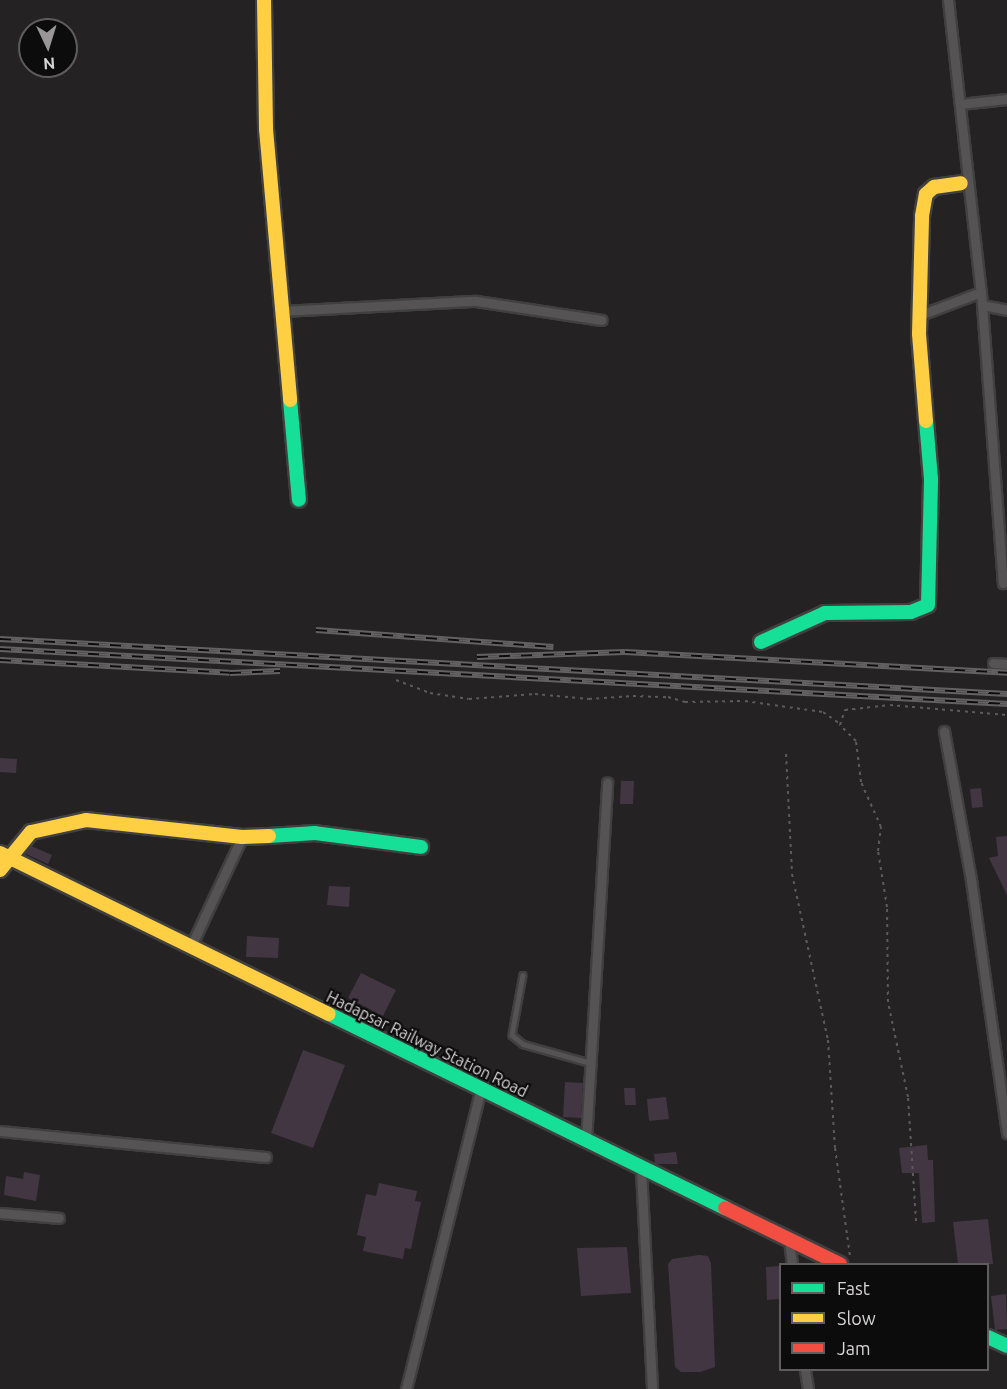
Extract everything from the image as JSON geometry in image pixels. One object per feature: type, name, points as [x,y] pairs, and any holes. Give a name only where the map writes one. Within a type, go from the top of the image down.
[{"type":"street","points":[[264,0],[266,129],[299,500]]},
{"type":"street","points":[[948,0],[981,292],[1003,583]]},
{"type":"street","points":[[960,104],[1007,99]]},
{"type":"street","points":[[761,642],[825,613],[911,612],[928,605],[932,596],[931,479],[920,315],[926,195],[934,187],[961,183]]},
{"type":"street","points":[[920,315],[981,292]]},
{"type":"street","points":[[282,311],[476,301],[602,320]]},
{"type":"street","points":[[982,305],[1007,310]]},
{"type":"street","points":[[993,663],[1007,664]]},
{"type":"street","points":[[944,731],[971,880],[1007,1133]]},
{"type":"street","points":[[586,1140],[607,783]]},
{"type":"street","points":[[0,870],[5,855],[31,832],[86,820],[242,837],[315,833],[421,847]]},
{"type":"street","points":[[191,946],[242,837]]},
{"type":"street","name":"Hadapsar Railway Station Road","points":[[5,855],[586,1140],[641,1170],[838,1263]]},
{"type":"street","points":[[406,1389],[481,1089]]},
{"type":"street","points":[[0,1131],[266,1157]]},
{"type":"street","points":[[641,1170],[652,1389]]},
{"type":"street","points":[[0,1213],[59,1218]]},
{"type":"street","points":[[789,1240],[792,1263]]},
{"type":"street","points":[[989,1338],[1007,1346]]},
{"type":"street","points":[[805,1371],[808,1389]]},
{"type":"lane","points":[[523,975],[511,1029],[515,1039],[591,1063]]},
{"type":"path","points":[[396,680],[430,693],[469,699],[535,694],[589,699],[633,696],[668,697],[685,702],[744,701],[823,712],[856,741],[861,782],[881,827],[878,851],[887,907],[888,1002],[908,1097],[916,1221]]},
{"type":"path","points":[[840,725],[845,710],[890,705],[1007,715]]},
{"type":"path","points":[[786,754],[792,874],[828,1041],[836,1148],[851,1263]]},
{"type":"building","points":[[0,758],[17,759],[16,773],[0,772]]},
{"type":"building","points":[[621,781],[634,781],[633,804],[620,804]]},
{"type":"building","points":[[981,788],[983,807],[972,808],[970,789]]},
{"type":"building","points":[[1007,836],[1007,895],[989,858],[998,856],[996,837]]},
{"type":"building","points":[[31,846],[52,855],[48,864],[26,854]]},
{"type":"building","points":[[329,886],[350,887],[349,907],[327,905]]},
{"type":"building","points":[[247,936],[279,938],[278,958],[246,957]]},
{"type":"building","points":[[361,973],[396,990],[383,1016],[348,998]]},
{"type":"building","points":[[303,1050],[345,1065],[313,1148],[271,1133]]},
{"type":"building","points":[[565,1082],[583,1083],[581,1118],[563,1117]]},
{"type":"building","points":[[624,1088],[635,1088],[636,1105],[625,1105]]},
{"type":"building","points":[[666,1097],[669,1119],[649,1121],[647,1099]]},
{"type":"building","points":[[927,1145],[928,1160],[933,1160],[935,1222],[922,1223],[919,1173],[902,1173],[899,1148]]},
{"type":"building","points":[[676,1152],[678,1164],[655,1164],[654,1154]]},
{"type":"building","points":[[24,1172],[40,1175],[36,1201],[4,1195],[6,1176],[23,1179]]},
{"type":"building","points":[[379,1183],[417,1191],[415,1201],[421,1202],[411,1249],[405,1248],[403,1259],[363,1251],[366,1237],[357,1235],[366,1194],[376,1196]]},
{"type":"building","points":[[988,1219],[993,1264],[958,1263],[953,1222]]},
{"type":"building","points":[[627,1247],[631,1293],[581,1296],[577,1248]]},
{"type":"building","points":[[708,1256],[711,1263],[715,1367],[700,1372],[681,1372],[675,1367],[668,1264],[672,1259]]},
{"type":"building","points":[[779,1266],[779,1299],[767,1300],[766,1267]]},
{"type":"building","points":[[1006,1294],[1007,1329],[995,1330],[991,1296]]},
{"type":"railway","points":[[316,630],[553,647]]},
{"type":"railway","points":[[0,639],[1007,694]]},
{"type":"railway","points":[[0,649],[1007,704]]},
{"type":"railway","points":[[477,657],[625,652],[1007,673]]},
{"type":"railway","points":[[0,660],[230,673],[280,671]]},
{"type":"traffic: fast","points":[[290,400],[299,500]]},
{"type":"traffic: fast","points":[[761,642],[825,613],[911,612],[928,605],[931,479],[926,421]]},
{"type":"traffic: fast","points":[[269,836],[315,833],[421,847]]},
{"type":"traffic: fast","points":[[329,1014],[725,1208]]},
{"type":"traffic: fast","points":[[989,1337],[1007,1346]]},
{"type":"traffic: slow","points":[[264,0],[266,129],[290,400]]},
{"type":"traffic: slow","points":[[926,421],[919,334],[922,216],[926,194],[934,187],[961,183]]},
{"type":"traffic: slow","points":[[0,870],[31,832],[86,820],[242,837],[269,836]]},
{"type":"traffic: slow","points":[[0,853],[329,1014]]},
{"type":"traffic: jam","points":[[725,1208],[838,1263]]}]
